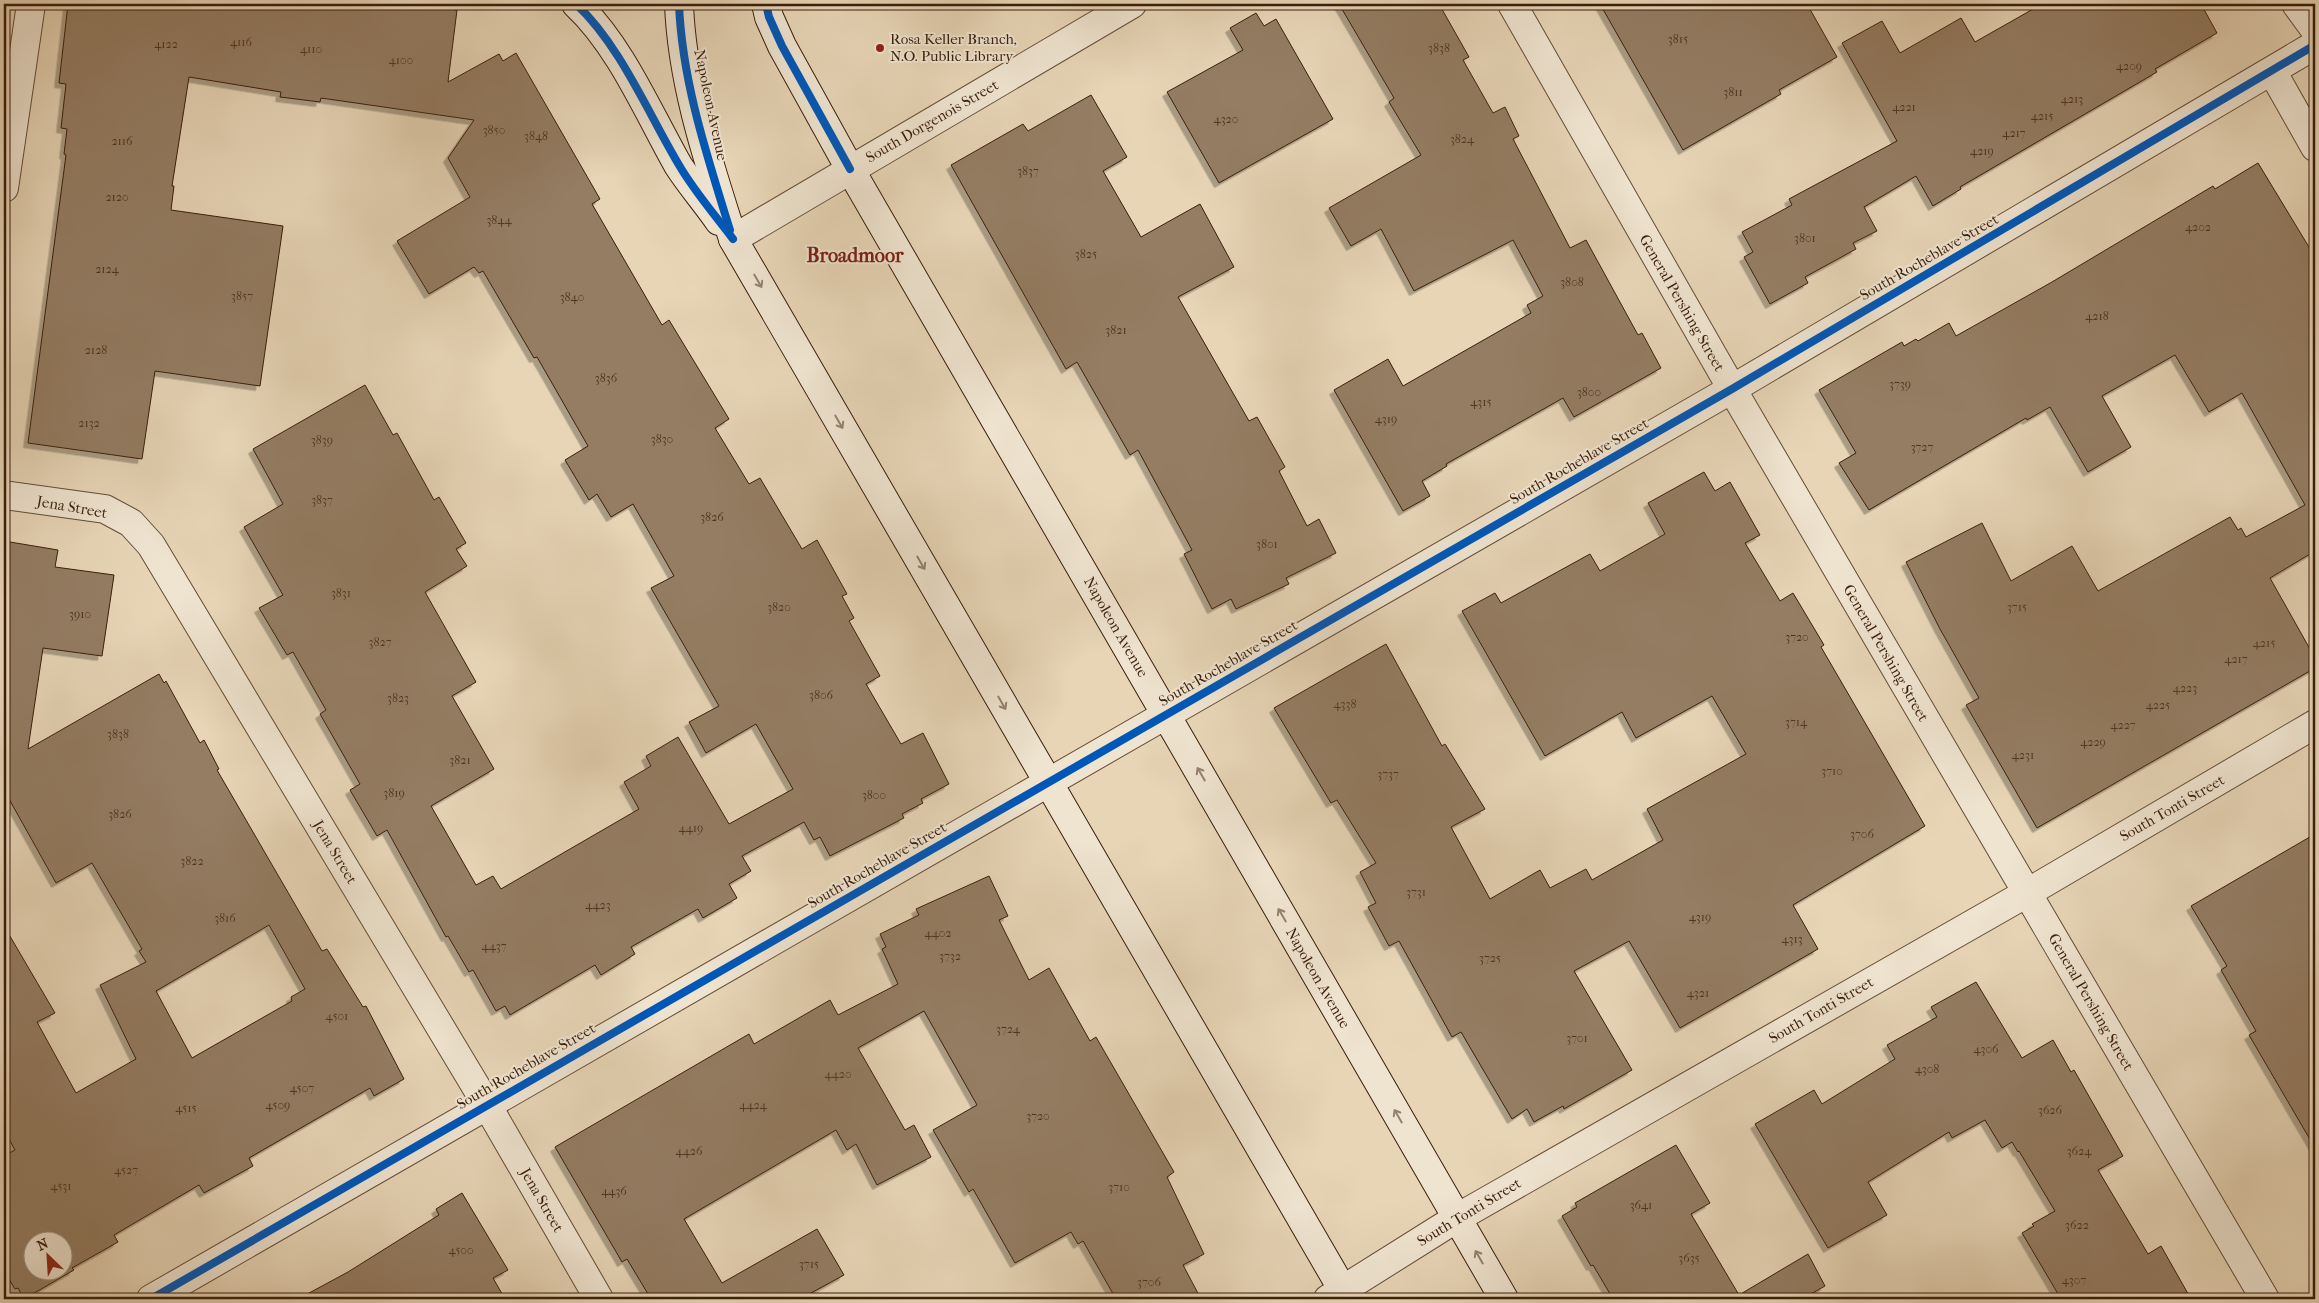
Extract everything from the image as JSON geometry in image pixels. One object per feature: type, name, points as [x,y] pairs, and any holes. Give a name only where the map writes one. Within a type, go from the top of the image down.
[{"type":"street","points":[[4,188],[31,4]]},
{"type":"street","points":[[576,4],[595,21],[646,105],[680,167],[733,239]]},
{"type":"street","name":"Napoleon Avenue","points":[[679,4],[689,81],[700,136],[733,239],[1048,782],[1340,1296]]},
{"type":"street","name":"Napoleon Avenue","points":[[766,4],[769,17],[782,46],[850,169],[1504,1299]]},
{"type":"street","name":"South Dorgenois Street","points":[[733,239],[1132,4]]},
{"type":"street","name":"General Pershing Street","points":[[1512,4],[1732,389],[2265,1299]]},
{"type":"street","points":[[2296,4],[2315,30]]},
{"type":"street","name":"South Rocheblave Street","points":[[151,1299],[1732,389],[2315,45]]},
{"type":"street","points":[[2272,71],[2315,147]]},
{"type":"street","name":"Jena Street","points":[[4,495],[104,509],[131,524],[151,545],[487,1105],[599,1299]]},
{"type":"street","name":"South Tonti Street","points":[[1340,1296],[1456,1218],[2026,893],[2315,724]]},
{"type":"building","points":[[68,4],[442,4],[441,8],[457,10],[448,82],[499,54],[503,61],[516,53],[600,199],[592,204],[662,325],[669,320],[729,419],[715,428],[749,484],[760,478],[802,549],[817,540],[847,594],[842,596],[854,618],[849,621],[880,676],[866,684],[901,744],[923,733],[949,784],[921,799],[923,803],[902,814],[904,818],[830,856],[820,837],[814,840],[804,822],[742,856],[751,871],[729,884],[737,898],[703,918],[698,909],[631,947],[635,954],[601,975],[595,965],[510,1015],[505,1006],[496,1011],[473,970],[469,972],[448,936],[446,937],[387,830],[377,836],[350,790],[360,784],[320,714],[326,710],[293,652],[287,655],[259,608],[283,595],[244,527],[283,504],[253,449],[365,385],[393,435],[397,433],[434,500],[439,497],[466,543],[456,549],[467,566],[425,592],[476,682],[452,696],[494,769],[431,806],[476,885],[493,876],[501,889],[639,809],[624,782],[651,766],[646,756],[678,737],[729,824],[793,789],[756,724],[706,753],[689,722],[719,706],[651,588],[674,576],[633,504],[611,517],[597,494],[589,500],[565,460],[588,446],[537,357],[534,358],[483,271],[479,273],[474,267],[429,294],[397,241],[470,197],[448,158],[474,120],[321,98],[320,102],[280,97],[281,92],[189,77],[172,186],[174,186],[171,210],[283,226],[260,386],[155,371],[142,459],[28,443],[66,155],[64,154],[67,129],[61,128],[66,84],[59,83]]},
{"type":"building","points":[[1339,4],[1439,4],[1469,57],[1463,60],[1493,113],[1505,107],[1519,136],[1513,139],[1570,248],[1586,240],[1638,335],[1642,333],[1661,368],[1574,417],[1563,398],[1446,464],[1447,466],[1422,481],[1430,496],[1403,511],[1334,390],[1388,359],[1403,386],[1531,313],[1527,305],[1543,296],[1513,240],[1414,291],[1381,229],[1351,246],[1329,208],[1421,155],[1389,102],[1394,98]]},
{"type":"building","points":[[1600,4],[1807,4],[1837,57],[1779,90],[1781,94],[1683,150]]},
{"type":"building","points":[[2042,4],[2201,4],[2217,33],[2155,69],[2157,72],[1960,187],[1961,189],[1933,206],[1916,176],[1864,207],[1877,231],[1853,243],[1856,249],[1805,277],[1808,283],[1770,304],[1744,257],[1753,252],[1742,232],[1792,205],[1789,199],[1897,141],[1842,43],[1882,21],[1900,53],[1961,18],[1975,42]]},
{"type":"building","points":[[1256,13],[1264,26],[1276,19],[1333,119],[1219,183],[1167,92],[1243,50],[1230,28]]},
{"type":"building","points":[[1091,95],[1127,157],[1103,171],[1141,237],[1200,204],[1234,267],[1178,297],[1249,421],[1257,417],[1285,467],[1279,471],[1307,526],[1319,519],[1336,553],[1286,578],[1289,584],[1236,609],[1231,599],[1212,609],[1184,554],[1192,550],[1138,450],[1130,455],[1077,362],[1066,369],[951,165],[1023,124],[1028,131]]},
{"type":"building","points":[[2258,163],[2315,257],[2315,551],[2270,578],[2315,658],[2315,668],[2037,828],[1966,705],[1979,698],[1940,629],[1906,562],[1982,523],[2011,581],[2072,546],[2098,591],[2230,517],[2238,530],[2241,528],[2246,537],[2305,505],[2242,393],[2209,412],[2175,355],[2102,396],[2131,447],[2088,472],[2050,407],[2027,420],[2026,418],[1869,510],[1839,463],[1856,453],[1819,390],[1902,342],[1904,346],[1916,339],[1918,341],[1949,323],[1956,336],[2052,282],[2213,186],[2215,189]]},
{"type":"building","points":[[1704,472],[1715,491],[1730,482],[1760,535],[1745,543],[1780,601],[1793,593],[1824,645],[1821,647],[1925,826],[1793,905],[1818,949],[1680,1028],[1629,941],[1574,971],[1632,1070],[1564,1109],[1563,1106],[1534,1122],[1527,1109],[1512,1119],[1461,1032],[1452,1037],[1399,941],[1389,946],[1368,907],[1376,903],[1360,872],[1376,863],[1337,800],[1331,803],[1274,708],[1386,644],[1442,746],[1445,744],[1485,809],[1451,827],[1490,899],[1540,870],[1550,888],[1586,869],[1592,880],[1663,840],[1647,809],[1746,754],[1712,696],[1636,738],[1622,712],[1545,756],[1462,611],[1495,593],[1501,603],[1590,554],[1600,571],[1665,534],[1648,503]]},
{"type":"building","points":[[4,541],[58,550],[55,567],[114,575],[102,656],[43,648],[28,749],[159,674],[164,683],[166,681],[200,743],[204,740],[219,769],[217,770],[322,951],[327,949],[363,1007],[366,1006],[404,1079],[374,1096],[370,1088],[249,1158],[253,1166],[204,1193],[199,1185],[114,1235],[118,1242],[72,1268],[72,1230],[22,1230],[22,1280],[57,1280],[24,1299],[18,1288],[15,1289],[4,1271],[4,1156],[15,1150],[4,1130],[4,926],[55,1013],[37,1022],[76,1093],[136,1059],[100,985],[146,962],[139,951],[142,949],[92,863],[56,883],[4,790]],"holes":[[[269,925],[305,989],[291,997],[292,1001],[192,1058],[156,991]]]},
{"type":"building","points":[[2315,834],[2315,1148],[2249,1035],[2256,1031],[2221,970],[2227,966],[2191,906]]},
{"type":"building","points":[[989,876],[1008,916],[999,920],[1029,980],[1049,968],[1090,1041],[1096,1037],[1174,1172],[1167,1177],[1204,1254],[1183,1265],[1201,1299],[1116,1299],[1083,1241],[1078,1244],[1071,1232],[1015,1263],[973,1189],[969,1192],[933,1130],[977,1105],[924,1011],[858,1048],[905,1130],[914,1125],[931,1157],[877,1185],[856,1144],[847,1150],[836,1130],[684,1219],[722,1283],[817,1229],[844,1275],[800,1299],[651,1299],[627,1259],[622,1262],[555,1147],[749,1034],[754,1044],[830,1000],[838,1015],[898,984],[882,949],[886,947],[880,934],[919,915],[916,909]]},
{"type":"building","points":[[1976,982],[2022,1058],[2053,1040],[2071,1072],[2074,1070],[2123,1156],[2098,1170],[2148,1254],[2161,1246],[2191,1299],[2061,1299],[2022,1233],[2034,1226],[2032,1224],[2055,1211],[2019,1151],[2012,1142],[2002,1148],[1985,1120],[1952,1138],[1949,1132],[1868,1182],[1887,1215],[1828,1248],[1755,1124],[1814,1090],[1822,1104],[1895,1059],[1887,1045],[1937,1017],[1931,1007]]},
{"type":"building","points":[[1676,1145],[1710,1203],[1691,1214],[1739,1295],[1808,1254],[1825,1286],[1802,1299],[1613,1299],[1562,1216],[1577,1207],[1575,1203]]},
{"type":"building","points":[[462,1193],[508,1270],[493,1278],[505,1299],[298,1299],[348,1272],[439,1215],[436,1209]]},
{"type":"cycle path","points":[[576,4],[592,21],[620,59],[685,175],[733,239]]},
{"type":"cycle path","points":[[679,4],[681,33],[690,90],[730,230]]},
{"type":"cycle path","points":[[766,4],[769,17],[782,46],[850,169]]},
{"type":"cycle path","points":[[151,1299],[1732,389],[2315,45]]},
{"type":"place","name":"Rosa Keller Branch, N.O. Public Library","points":[[880,48]]},
{"type":"district","name":"Broadmoor","points":[[855,255]]}]
